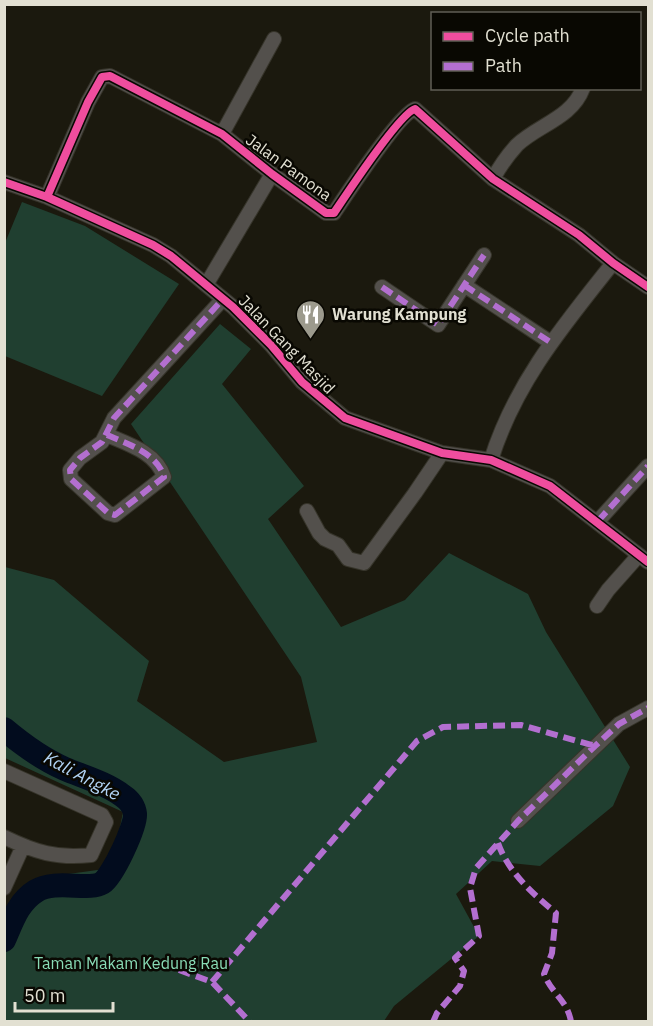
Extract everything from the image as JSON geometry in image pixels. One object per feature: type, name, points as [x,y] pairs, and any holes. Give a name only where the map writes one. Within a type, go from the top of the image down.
[{"type":"street","points":[[222,134],[274,39]]},
{"type":"street","name":"Jalan Pamona","points":[[46,197],[88,102],[102,77],[110,76],[222,134],[326,213],[333,213],[396,126],[410,110],[415,109],[493,179],[579,235],[613,263],[648,287]]},
{"type":"street","points":[[493,179],[506,157],[519,144],[574,104],[582,90]]},
{"type":"street","points":[[207,285],[272,174]]},
{"type":"street","name":"Jalan Gang Masjid","points":[[4,182],[46,197],[153,244],[171,256],[223,299],[271,345],[302,382],[339,415],[358,425],[442,453],[491,460],[550,486],[644,558]]},
{"type":"street","points":[[382,287],[438,325],[484,255]]},
{"type":"street","points":[[491,460],[498,438],[513,406],[550,342],[613,263]]},
{"type":"street","points":[[464,285],[550,342]]},
{"type":"street","points":[[107,435],[143,451],[160,467],[164,477],[115,515],[108,513],[71,479],[69,474],[71,466],[102,442],[114,418],[223,299]]},
{"type":"street","points":[[307,511],[319,533],[325,539],[338,545],[348,559],[364,563],[442,453]]},
{"type":"street","points":[[598,521],[648,466]]},
{"type":"street","points":[[597,606],[608,590],[644,558]]},
{"type":"street","points":[[518,821],[619,724],[648,708]]},
{"type":"street","points":[[4,771],[102,815],[105,819],[105,825],[91,855],[55,856],[23,846],[4,837]]},
{"type":"street","points":[[4,888],[23,846]]},
{"type":"green space","points":[[22,202],[85,226],[179,284],[102,396],[5,356],[5,243]]},
{"type":"green space","name":"Taman Makam Kedung Rau","points":[[220,324],[251,349],[222,384],[304,486],[268,519],[341,627],[405,600],[449,553],[528,594],[546,632],[630,767],[613,806],[540,866],[492,861],[456,894],[479,936],[394,1006],[384,1021],[5,1022],[4,918],[6,913],[39,878],[112,868],[123,812],[5,758],[5,567],[54,580],[149,661],[137,701],[224,762],[317,742],[301,677],[131,424]]},
{"type":"waterway","name":"Kali Angke","points":[[4,729],[48,761],[116,791],[129,801],[135,814],[132,829],[123,850],[107,879],[96,885],[62,885],[36,891],[20,907],[4,940]]},
{"type":"marked path","points":[[382,287],[438,325],[484,255]]},
{"type":"marked path","points":[[464,285],[550,342]]},
{"type":"marked path","points":[[107,435],[141,450],[155,462],[164,477],[115,515],[108,513],[71,479],[70,470],[80,458],[102,442],[114,418],[223,299]]},
{"type":"marked path","points":[[598,521],[648,466]]},
{"type":"marked path","points":[[433,1022],[437,1013],[460,986],[464,971],[455,958],[479,936],[470,888],[476,868],[518,821],[595,746],[619,724],[648,708]]},
{"type":"marked path","points":[[212,982],[417,741],[443,727],[521,725],[595,746]]},
{"type":"marked path","points":[[498,843],[502,854],[515,873],[556,913],[552,953],[544,974],[567,1008],[571,1022]]},
{"type":"marked path","points":[[179,970],[212,982],[250,1022]]},
{"type":"cycle path","points":[[47,197],[88,102],[102,77],[110,76],[222,134],[326,213],[334,213],[386,139],[415,109],[493,179],[579,235],[613,263],[648,287]]},
{"type":"cycle path","points":[[4,182],[47,197],[153,245],[171,256],[233,307],[271,345],[302,382],[345,418],[442,453],[491,460],[550,486],[648,562]]},
{"type":"place","name":"Warung Kampung","points":[[311,340]]}]
